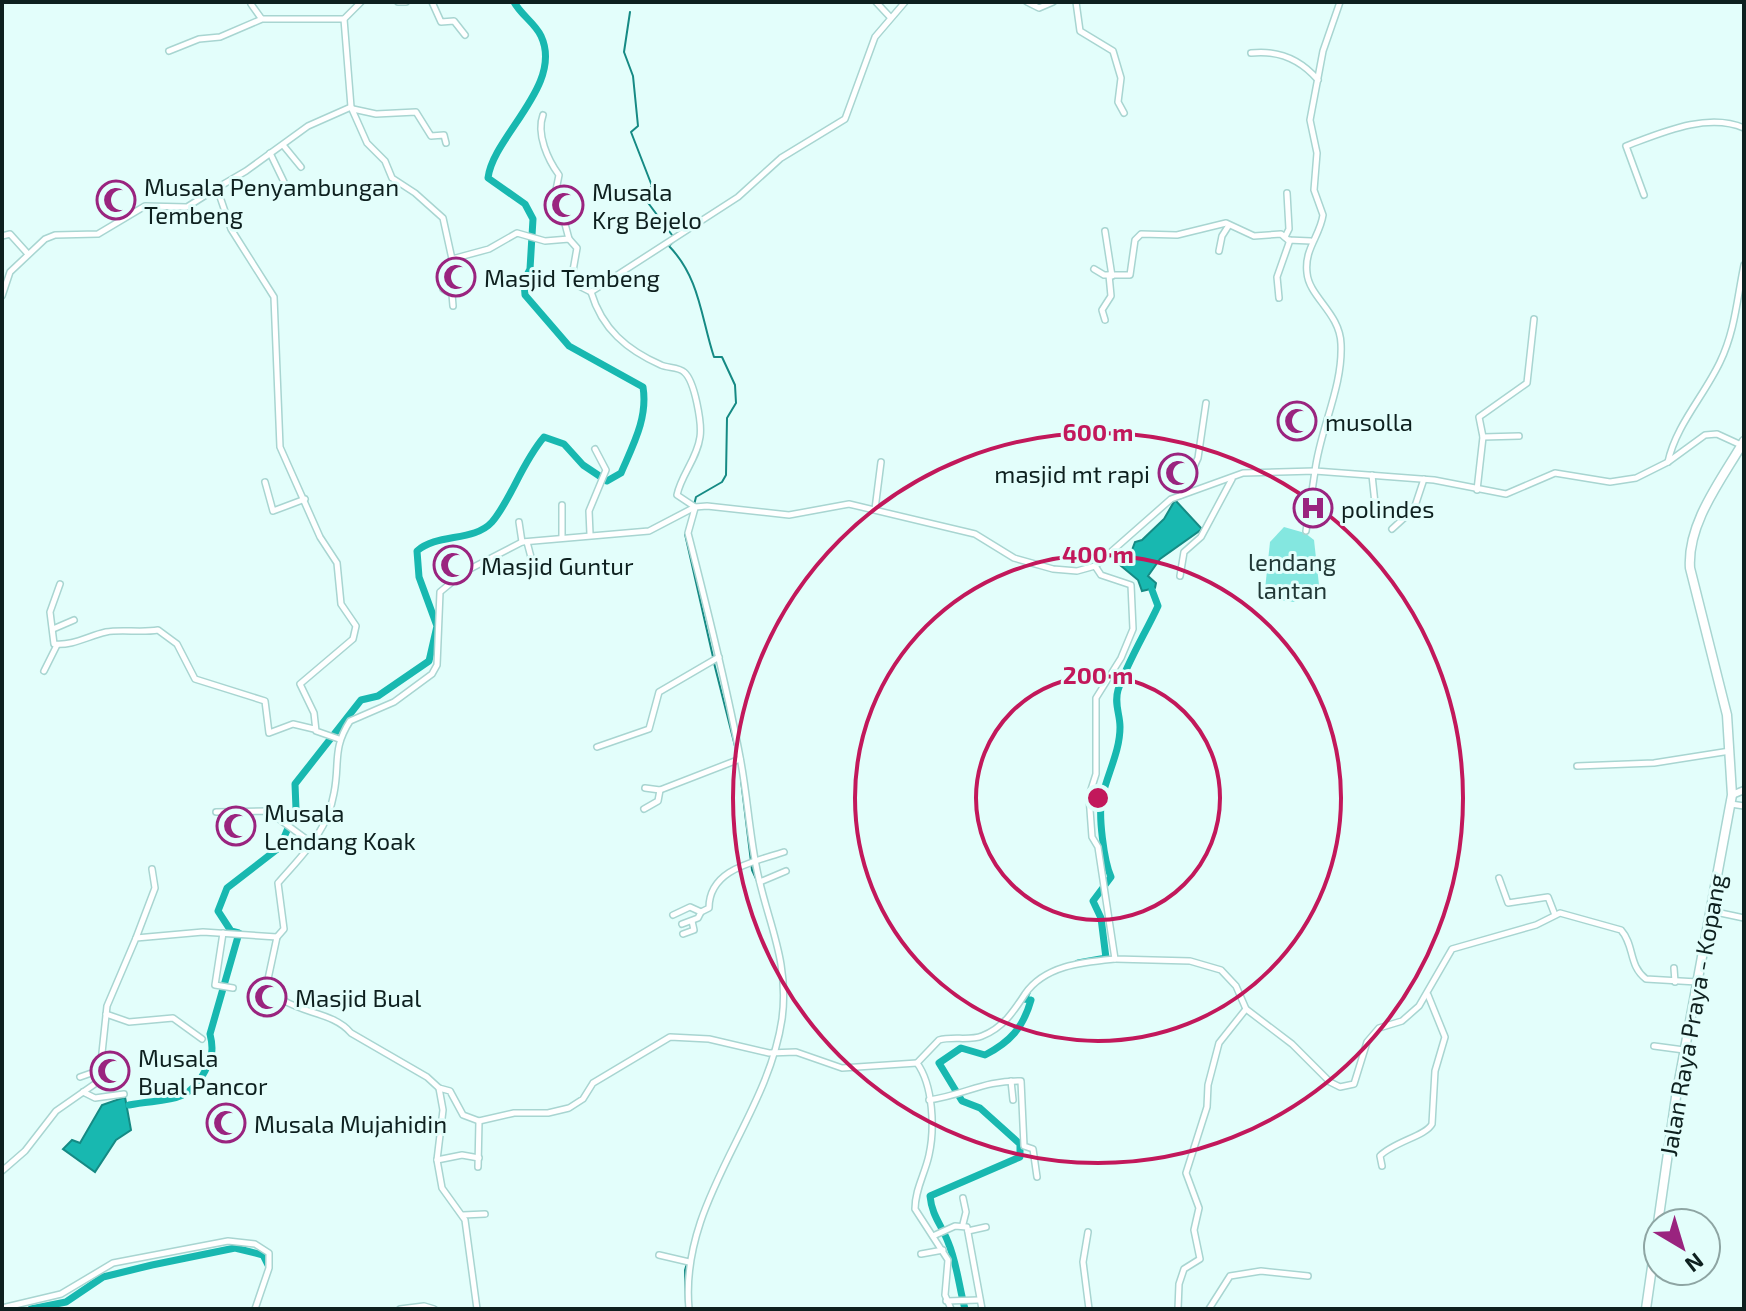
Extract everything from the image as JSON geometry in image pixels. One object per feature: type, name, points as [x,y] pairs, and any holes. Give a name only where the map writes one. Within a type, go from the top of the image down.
[{"type":"highway","name":"Jalan Raya Praya - Kopang","points":[[1661,1207],[1684,1050],[1731,800],[1727,715],[1690,559],[1696,525],[1743,443]]},
{"type":"highway","name":"Jalan Raya Praya - Kopang","points":[[1646,1309],[1649,1287]]},
{"type":"main road","points":[[1731,800],[1744,790]]},
{"type":"street","points":[[169,51],[199,39],[220,37],[262,19],[344,19],[361,2]]},
{"type":"street","points":[[398,2],[406,2]]},
{"type":"street","points":[[432,2],[442,23],[454,21],[465,35]]},
{"type":"street","points":[[876,2],[890,17]]},
{"type":"street","points":[[591,292],[738,197],[781,158],[845,119],[870,48],[890,17],[905,2]]},
{"type":"street","points":[[1027,2],[1039,8],[1053,2]]},
{"type":"street","points":[[1076,2],[1080,31],[1113,51],[1121,78],[1118,102],[1124,113]]},
{"type":"street","points":[[1306,531],[1320,435],[1339,369],[1341,344],[1337,324],[1308,280],[1306,263],[1311,241],[1323,215],[1314,190],[1317,153],[1310,120],[1323,51],[1340,2]]},
{"type":"street","points":[[251,4],[262,19]]},
{"type":"street","points":[[344,19],[351,108],[367,143],[385,161],[392,178],[443,218],[452,259],[443,288],[452,294],[453,306]]},
{"type":"street","points":[[1251,53],[1286,57],[1305,67],[1318,81]]},
{"type":"street","points":[[2,296],[10,272],[51,236],[98,234],[145,206],[187,207],[320,119],[351,108],[376,114],[416,112],[428,135],[444,135],[446,143]]},
{"type":"street","points":[[543,115],[540,126],[552,165],[559,175],[556,190],[569,239],[577,248],[571,282],[591,292],[599,315],[613,334],[641,357],[683,371],[688,378],[699,413],[700,436],[677,495],[695,507],[770,515],[793,515],[844,504],[875,509],[975,534],[1007,555],[1070,572],[1095,566],[1155,512],[1180,496],[1251,472],[1315,471],[1424,479],[1508,493],[1555,473],[1621,482],[1668,462],[1705,435],[1717,434],[1743,443]]},
{"type":"street","points":[[1644,195],[1625,146],[1693,124],[1724,123],[1744,128]]},
{"type":"street","points":[[283,145],[301,167]]},
{"type":"street","points":[[270,153],[284,182]]},
{"type":"street","points":[[217,188],[231,229],[274,297],[280,447],[320,537],[337,563],[341,604],[354,619],[357,630],[336,656],[300,682],[314,713],[318,733]]},
{"type":"street","points":[[1279,298],[1277,277],[1289,229],[1287,193]]},
{"type":"street","points":[[1094,269],[1110,276],[1132,273],[1139,235],[1177,235],[1229,225],[1254,236],[1281,234],[1288,239],[1311,241]]},
{"type":"street","points":[[1219,251],[1222,236],[1229,225]]},
{"type":"street","points":[[1105,231],[1111,296],[1102,310],[1105,320]]},
{"type":"street","points":[[452,259],[483,251],[517,233],[536,238],[569,239]]},
{"type":"street","points":[[2,236],[10,234],[28,254]]},
{"type":"street","points":[[1668,462],[1680,431],[1727,348],[1738,311],[1744,265]]},
{"type":"street","points":[[1477,490],[1483,437],[1480,414],[1528,381],[1534,319]]},
{"type":"street","points":[[1180,496],[1198,458],[1206,403]]},
{"type":"street","points":[[1483,437],[1519,436]]},
{"type":"street","points":[[590,534],[589,511],[606,470],[595,449]]},
{"type":"street","points":[[875,509],[881,462]]},
{"type":"street","points":[[1372,475],[1376,513]]},
{"type":"street","points":[[1180,576],[1184,552],[1201,537],[1232,479]]},
{"type":"street","points":[[1392,529],[1414,509],[1424,479]]},
{"type":"street","points":[[265,482],[273,511],[305,499]]},
{"type":"street","points":[[562,505],[562,537]]},
{"type":"street","points":[[695,507],[649,531],[524,542],[464,572],[443,589],[438,597],[440,622],[435,671],[385,708],[352,719],[338,738],[333,798],[313,844],[278,883],[284,929],[277,937],[268,979],[281,988],[283,1000],[307,1012],[340,1021],[351,1033],[427,1077],[439,1088],[453,1094],[464,1117],[479,1121],[569,1108],[583,1099],[593,1083],[670,1037],[696,1037],[772,1053],[796,1052],[832,1066],[857,1069],[917,1063],[939,1040],[983,1036],[1013,1014],[1026,993],[1046,975],[1076,964],[1115,959],[1190,961],[1221,970],[1236,986],[1246,1009],[1292,1044],[1330,1082],[1347,1087],[1356,1080],[1362,1050],[1373,1034],[1402,1021],[1428,995],[1442,961],[1455,947],[1536,925],[1555,915],[1570,914],[1621,930],[1629,941],[1632,962],[1641,977],[1697,982]]},
{"type":"street","points":[[689,1309],[689,1262],[714,1184],[764,1086],[782,1016],[782,960],[755,862],[739,759],[688,533],[695,507]]},
{"type":"street","points":[[519,522],[532,561]]},
{"type":"street","points":[[1095,566],[1101,575],[1131,585],[1133,622],[1124,652],[1096,698],[1096,774],[1089,796],[1092,837],[1098,847],[1115,959]]},
{"type":"street","points":[[60,584],[51,607],[52,642],[57,645],[107,632],[145,634],[158,630],[177,644],[195,679],[265,701],[269,733],[293,724],[338,738]]},
{"type":"street","points":[[53,629],[74,620]]},
{"type":"street","points":[[44,671],[57,645]]},
{"type":"street","points":[[597,747],[651,727],[651,709],[659,692],[714,659]]},
{"type":"street","points":[[1577,766],[1654,763],[1731,750]]},
{"type":"street","points":[[645,788],[660,790],[739,759]]},
{"type":"street","points":[[644,809],[658,801],[660,790]]},
{"type":"street","points":[[1731,800],[1744,806]]},
{"type":"street","points":[[216,812],[268,811],[313,844]]},
{"type":"street","points":[[682,924],[699,918],[701,912],[709,908],[711,890],[716,882],[747,865],[784,852]]},
{"type":"street","points":[[2,1171],[25,1151],[56,1111],[99,1081],[106,1014],[155,888],[152,869]]},
{"type":"street","points":[[760,882],[786,871]]},
{"type":"street","points":[[1499,878],[1508,903],[1549,897],[1555,915]]},
{"type":"street","points":[[673,915],[690,907],[701,912]]},
{"type":"street","points":[[1711,911],[1744,918]]},
{"type":"street","points":[[683,934],[694,930],[692,921]]},
{"type":"street","points":[[136,938],[223,933],[277,937]]},
{"type":"street","points":[[223,933],[215,985],[233,988]]},
{"type":"street","points":[[1674,968],[1675,982]]},
{"type":"street","points":[[1382,1166],[1380,1157],[1387,1148],[1428,1131],[1432,1124],[1435,1071],[1445,1037],[1428,995]]},
{"type":"street","points":[[1178,1309],[1179,1284],[1184,1269],[1200,1259],[1194,1230],[1199,1208],[1186,1173],[1209,1097],[1208,1085],[1219,1043],[1246,1009]]},
{"type":"street","points":[[106,1014],[129,1022],[173,1018],[202,1039]]},
{"type":"street","points":[[1654,1046],[1684,1050]]},
{"type":"street","points":[[917,1063],[929,1100],[930,1151],[918,1185],[915,1209],[936,1234],[949,1265],[946,1301],[951,1309]]},
{"type":"street","points":[[80,1077],[100,1070]]},
{"type":"street","points":[[1011,1081],[1013,1100]]},
{"type":"street","points":[[929,1100],[951,1097],[987,1082],[1021,1081],[1024,1146],[1033,1149],[1037,1177]]},
{"type":"street","points":[[439,1088],[443,1110],[437,1160],[443,1190],[463,1215],[477,1309]]},
{"type":"street","points":[[83,1092],[95,1098],[124,1094]]},
{"type":"street","points":[[478,1167],[479,1121]]},
{"type":"street","points":[[437,1160],[465,1155],[479,1158]]},
{"type":"street","points":[[963,1198],[966,1212],[963,1224],[968,1231],[982,1309]]},
{"type":"street","points":[[463,1215],[485,1214]]},
{"type":"street","points":[[936,1234],[963,1224]]},
{"type":"street","points":[[968,1231],[986,1227]]},
{"type":"street","points":[[1088,1232],[1083,1262],[1089,1309]]},
{"type":"street","points":[[2,1308],[61,1294],[113,1263],[236,1241],[265,1248],[270,1258],[255,1309]]},
{"type":"street","points":[[921,1254],[943,1250]]},
{"type":"street","points":[[659,1255],[689,1262]]},
{"type":"street","points":[[1209,1309],[1230,1276],[1261,1271],[1308,1276]]},
{"type":"street","points":[[946,1301],[979,1300]]},
{"type":"street","points":[[400,1309],[424,1306],[434,1309]]},
{"type":"green space","name":"lendang lantan","points":[[1284,527],[1305,533],[1314,540],[1319,585],[1294,602],[1264,599],[1270,542]]},
{"type":"shaded area","points":[[1175,500],[1202,529],[1160,559],[1148,576],[1156,583],[1155,588],[1142,591],[1138,580],[1120,565],[1129,558],[1135,542],[1142,540],[1164,519]]},
{"type":"shaded area","points":[[125,1097],[131,1130],[116,1140],[95,1172],[63,1149],[72,1140],[80,1143],[102,1105]]},
{"type":"waterway","points":[[129,1105],[173,1098],[191,1090],[198,1082],[211,1057],[210,1034],[239,933],[231,931],[218,911],[227,888],[280,847],[296,809],[295,784],[361,700],[378,696],[429,661],[437,626],[419,577],[417,551],[425,545],[476,532],[492,522],[544,437],[564,444],[583,465],[607,481],[621,473],[638,431],[643,410],[643,387],[569,346],[525,295],[524,281],[530,269],[533,219],[525,204],[488,178],[502,145],[536,91],[546,54],[541,36],[514,2]]},
{"type":"waterway","points":[[630,12],[624,52],[633,76],[638,126],[631,132],[652,186],[643,196],[672,235]]},
{"type":"waterway","points":[[674,241],[669,246],[693,285],[714,357],[722,357],[735,385],[736,403],[727,418],[726,475],[722,482],[696,497],[694,505]]},
{"type":"waterway","points":[[685,534],[713,657]]},
{"type":"waterway","points":[[1078,963],[1106,958],[1101,918],[1093,901],[1111,877],[1102,838],[1101,806],[1119,736],[1118,690],[1158,606],[1152,590]]},
{"type":"waterway","points":[[714,663],[737,754]]},
{"type":"waterway","points":[[741,780],[752,870],[758,883]]},
{"type":"waterway","points":[[965,1309],[951,1250],[930,1196],[1020,1157],[1020,1144],[980,1108],[962,1101],[939,1063],[961,1048],[985,1055],[1002,1045],[1024,1019],[1031,1000],[1024,999],[1027,993]]},
{"type":"waterway","points":[[755,1107],[771,1069]]},
{"type":"waterway","points":[[686,1304],[685,1270],[692,1247]]},
{"type":"waterway","points":[[31,1309],[66,1302],[103,1277],[235,1248],[263,1255],[268,1265]]},
{"type":"place","name":"Musala Penyambungan Tembeng","points":[[116,200]]},
{"type":"place","name":"Musala Krg Bejelo","points":[[564,205]]},
{"type":"place","name":"Masjid Tembeng","points":[[456,277]]},
{"type":"place","name":"musolla","points":[[1297,421]]},
{"type":"place","name":"masjid mt rapi","points":[[1178,473]]},
{"type":"place","name":"polindes","points":[[1313,508]]},
{"type":"place","name":"Masjid Guntur","points":[[453,565]]},
{"type":"place","name":"Musala Lendang Koak","points":[[236,826]]},
{"type":"place","name":"Masjid Bual","points":[[267,997]]},
{"type":"place","name":"Musala Bual Pancor","points":[[110,1071]]},
{"type":"place","name":"Musala Mujahidin","points":[[226,1123]]}]
